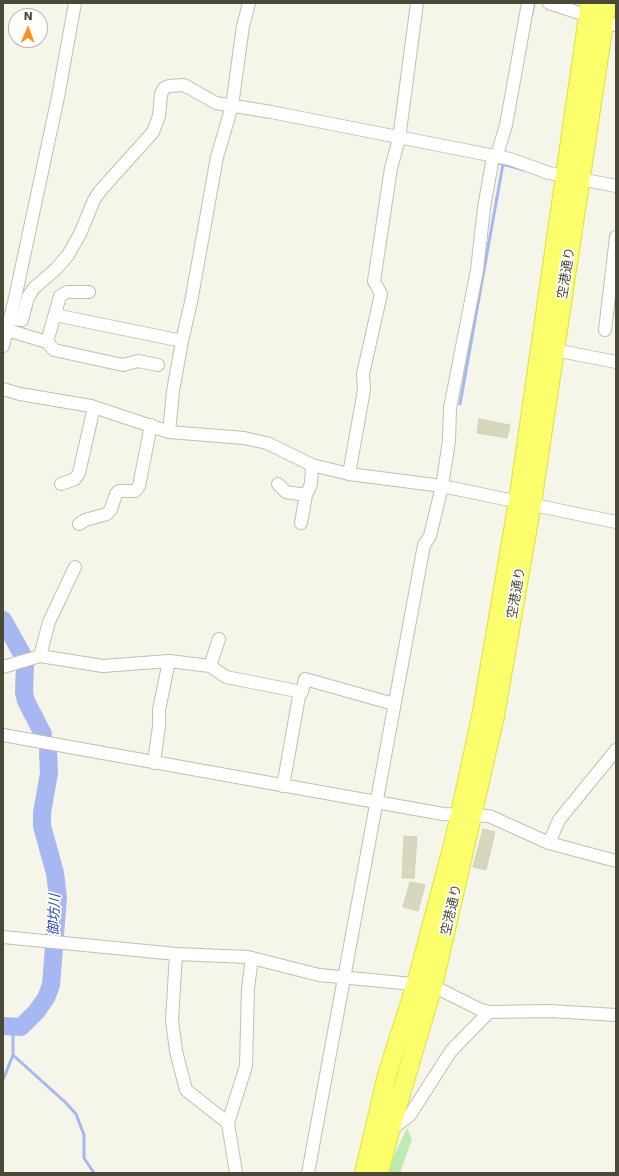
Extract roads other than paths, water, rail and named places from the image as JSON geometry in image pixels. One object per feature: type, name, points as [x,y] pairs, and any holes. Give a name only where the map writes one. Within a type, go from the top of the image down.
[{"type":"highway","name":"空港通り","points":[[364,1173],[388,1074],[496,716],[525,502],[573,177],[600,16],[607,3]]},
{"type":"highway","name":"空港通り","points":[[525,502],[555,350],[573,177]]},
{"type":"highway","name":"空港通り","points":[[379,1173],[433,986],[466,815]]},
{"type":"street","points":[[3,346],[58,96],[75,3]]},
{"type":"street","points":[[169,432],[173,391],[182,341],[191,302],[217,157],[232,106],[243,26],[249,3]]},
{"type":"street","points":[[350,474],[364,390],[363,374],[381,294],[374,281],[391,168],[399,138],[417,3]]},
{"type":"street","points":[[308,1173],[424,545],[430,536],[442,486],[449,441],[450,408],[477,270],[484,208],[495,157],[506,125],[528,3]]},
{"type":"street","points":[[549,3],[600,16]]},
{"type":"street","points":[[8,325],[22,320],[28,297],[34,288],[57,268],[68,255],[80,234],[94,200],[153,132],[158,120],[161,94],[164,88],[169,86],[184,85],[216,103],[271,112],[510,159],[549,173],[616,186]]},
{"type":"street","points":[[606,330],[616,237]]},
{"type":"street","points":[[47,342],[60,296],[67,292],[89,292]]},
{"type":"street","points":[[55,315],[182,341]]},
{"type":"street","points":[[8,325],[47,342],[54,350],[123,365],[138,361],[158,365]]},
{"type":"street","points":[[555,350],[616,362]]},
{"type":"street","points":[[3,389],[20,394],[94,407],[169,432],[244,438],[267,443],[312,465],[350,474],[442,486],[616,522]]},
{"type":"street","points":[[61,484],[75,479],[78,473],[94,407]]},
{"type":"street","points":[[79,524],[85,520],[107,514],[111,509],[116,494],[119,491],[135,491],[139,486],[151,425]]},
{"type":"street","points":[[301,523],[306,495],[311,484],[312,465]]},
{"type":"street","points":[[278,484],[286,492],[306,495]]},
{"type":"street","points":[[40,656],[49,622],[75,567]]},
{"type":"street","points":[[210,666],[219,639]]},
{"type":"street","points":[[3,667],[40,656],[103,666],[169,661],[210,666],[226,676],[300,691]]},
{"type":"street","points":[[154,763],[159,726],[159,710],[169,661]]},
{"type":"street","points":[[283,786],[300,691],[302,692],[305,679],[394,704]]},
{"type":"street","points":[[3,735],[443,814],[489,816],[549,843],[616,861]]},
{"type":"street","points":[[549,843],[559,820],[616,750]]},
{"type":"street","points":[[3,937],[176,954],[252,958],[319,975],[433,986],[479,1009],[489,1012],[550,1011],[616,1014]]},
{"type":"street","points":[[176,954],[172,1020],[176,1051],[186,1090],[228,1123]]},
{"type":"street","points":[[236,1173],[228,1123],[246,1066],[248,996],[252,958]]},
{"type":"street","points":[[390,1131],[410,1115],[450,1051],[489,1012]]},
{"type":"waterway","points":[[532,14],[534,4]]},
{"type":"waterway","points":[[495,162],[524,170]]},
{"type":"waterway","points":[[460,404],[503,164]]},
{"type":"waterway","name":"御坊川","points":[[3,620],[22,654],[25,666],[24,692],[26,701],[43,734]]},
{"type":"waterway","name":"御坊川","points":[[3,1026],[21,1027],[37,1011],[46,998],[51,985],[58,897],[55,873],[42,826],[42,813],[49,773],[48,752]]},
{"type":"waterway","points":[[16,1027],[13,1034],[13,1055],[65,1102],[76,1114],[84,1135],[84,1158],[94,1173]]},
{"type":"waterway","points":[[3,1080],[13,1055]]}]
